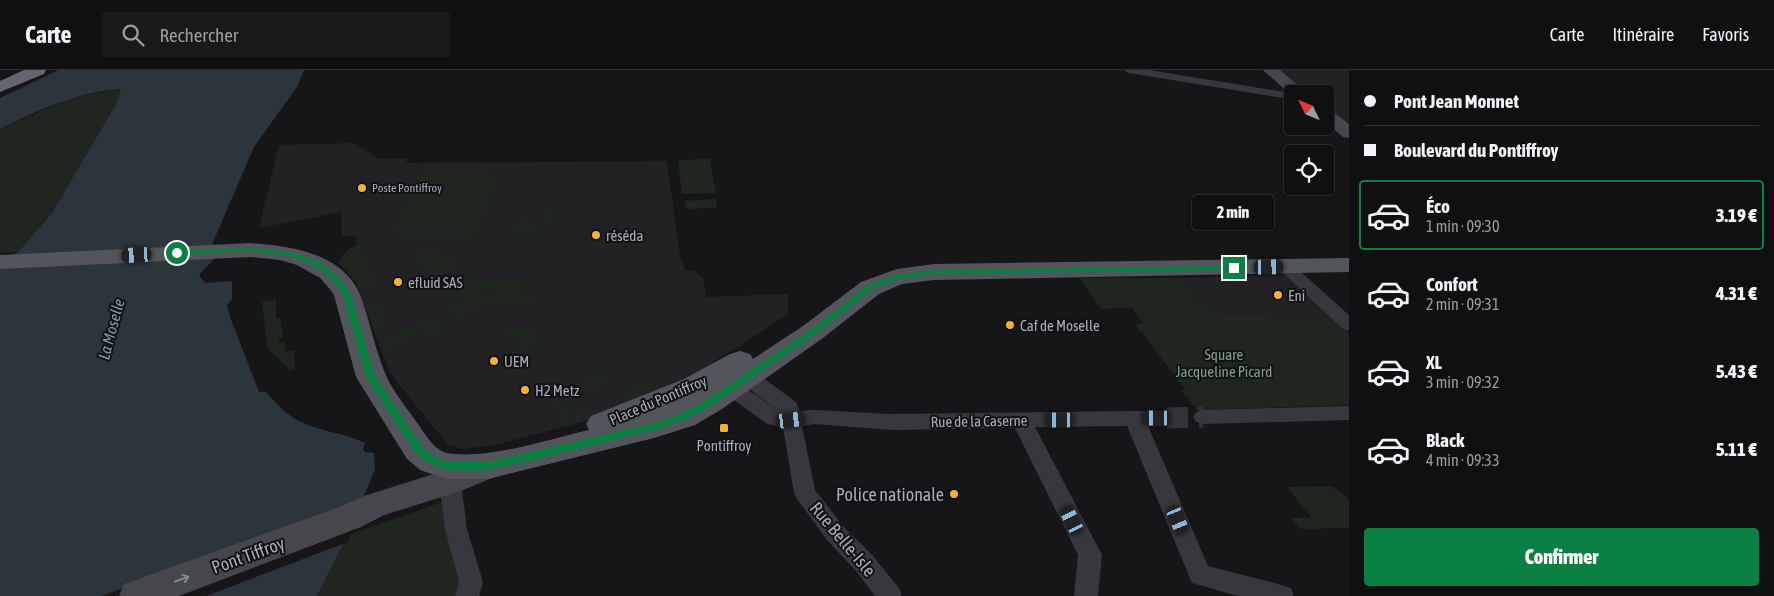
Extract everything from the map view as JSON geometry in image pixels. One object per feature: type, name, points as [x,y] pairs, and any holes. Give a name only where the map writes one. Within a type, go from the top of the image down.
[{"type":"highway","points":[[3,81],[27,70]]},
{"type":"highway","points":[[3,81],[38,70]]},
{"type":"main road","points":[[1271,70],[1289,85]]},
{"type":"main road","points":[[1334,121],[1349,133]]},
{"type":"main road","points":[[0,262],[251,250],[296,255],[308,260],[329,272],[342,286],[347,295],[371,377],[418,450],[432,461],[447,466],[488,466]]},
{"type":"main road","name":"Place du Pontiffroy","points":[[488,466],[670,422],[702,407],[734,376],[824,303],[860,276],[882,268],[917,262],[1349,254]]},
{"type":"main road","points":[[734,376],[828,322],[857,296],[879,283],[897,277],[934,272],[1349,265]]},
{"type":"main road","name":"Place du Pontiffroy","points":[[359,512],[387,501],[450,482],[695,387],[734,376]]},
{"type":"main road","name":"Pont Tiffroy","points":[[136,596],[359,512]]},
{"type":"street","points":[[1129,70],[1284,94]]},
{"type":"street","points":[[1286,267],[1349,325]]},
{"type":"street","name":"Place du Pontiffroy","points":[[734,376],[774,419],[791,420]]},
{"type":"street","points":[[1203,417],[1349,413]]},
{"type":"street","name":"Rue de la Caserne","points":[[791,420],[814,417],[881,422],[1167,418]]},
{"type":"street","points":[[1132,418],[1138,427],[1200,574],[1282,596]]},
{"type":"street","name":"Rue Belle-Isle","points":[[791,420],[805,493],[835,533],[865,564],[890,596]]},
{"type":"street","points":[[1021,420],[1090,555],[1086,596]]},
{"type":"street","points":[[450,482],[456,529],[470,582],[467,596]]},
{"type":"shaded area","points":[[1279,70],[1349,70],[1349,122],[1345,122],[1334,113],[1334,85],[1298,85]]},
{"type":"shaded area","points":[[354,143],[379,159],[408,158],[406,163],[667,161],[680,256],[685,270],[693,271],[703,277],[706,297],[788,294],[788,314],[734,350],[724,354],[692,378],[659,396],[583,422],[495,445],[463,449],[448,445],[390,373],[356,283],[339,263],[343,254],[357,245],[356,237],[342,235],[341,212],[259,228],[279,145]]},
{"type":"shaded area","name":"Eni","points":[[1285,275],[1331,317],[1214,315],[1180,278]]},
{"type":"green space","points":[[121,89],[116,104],[52,213],[18,252],[0,253],[0,129],[64,101],[85,95]]},
{"type":"green space","points":[[710,159],[716,193],[682,194],[678,160]]},
{"type":"green space","points":[[496,171],[477,237],[400,235],[394,231],[422,173]]},
{"type":"green space","points":[[716,199],[717,208],[686,209],[684,201]]},
{"type":"green space","points":[[546,205],[555,205],[552,228],[540,235]]},
{"type":"green space","points":[[517,221],[536,221],[533,237],[525,239],[515,237]]},
{"type":"green space","points":[[362,244],[360,250],[368,250],[363,260],[364,263],[367,262],[372,277],[373,292],[363,294],[356,281],[340,263],[348,250]]},
{"type":"green space","points":[[415,251],[433,252],[454,257],[449,281],[524,278],[524,285],[532,285],[528,290],[517,293],[487,290],[446,301],[434,266],[421,269]]},
{"type":"green space","name":"Square Jacqueline Picard","points":[[1079,278],[1180,278],[1214,315],[1331,317],[1349,333],[1349,405],[1197,410],[1181,390],[1185,389],[1135,324],[1143,323],[1132,308],[1101,309]]},
{"type":"green space","points":[[485,293],[501,297],[530,293],[540,299],[540,301],[521,302],[520,306],[480,307],[464,312],[462,317],[453,318],[450,311],[451,303]]},
{"type":"green space","points":[[378,298],[384,324],[374,330],[369,309],[374,306],[373,300]]},
{"type":"green space","points":[[276,299],[276,319],[280,318],[283,338],[278,340],[278,343],[284,342],[286,352],[294,350],[295,369],[290,371],[267,347],[262,302]]},
{"type":"green space","points":[[473,319],[473,322],[460,323],[427,335],[425,333],[385,349],[381,339],[416,325]]},
{"type":"green space","points":[[533,326],[540,342],[539,344],[518,351],[518,339],[504,339],[506,328]]},
{"type":"green space","points":[[593,372],[606,376],[609,384],[600,392],[589,393],[582,389],[580,382],[584,376]]},
{"type":"green space","points":[[648,383],[654,391],[619,406],[630,396],[624,393]]},
{"type":"green space","points":[[558,399],[562,404],[572,409],[600,414],[563,426],[555,400]]},
{"type":"green space","points":[[1332,486],[1349,500],[1349,528],[1300,529],[1291,518],[1309,518],[1310,516],[1287,487]]},
{"type":"green space","points":[[451,499],[467,596],[317,596],[348,535]]},
{"type":"water","name":"La Moselle","points":[[59,70],[304,70],[297,87],[254,147],[213,242],[214,259],[199,275],[205,283],[232,281],[232,299],[227,305],[259,392],[266,392],[282,409],[296,419],[317,428],[365,443],[363,449],[365,452],[374,453],[375,469],[348,535],[317,596],[0,596],[0,263],[5,258],[18,252],[52,213],[116,104],[121,89],[74,98],[0,129],[0,98]]},
{"type":"pier","points":[[363,501],[348,542],[206,596],[101,596]]},
{"type":"tunnel","points":[[1167,418],[1203,417]]},
{"type":"place","name":"Poste Pontiffroy","points":[[362,188]]},
{"type":"place","name":"réséda","points":[[596,235]]},
{"type":"place","name":"efluid SAS","points":[[398,282]]},
{"type":"place","name":"Eni","points":[[1278,295]]},
{"type":"place","name":"Caf de Moselle","points":[[1010,325]]},
{"type":"place","name":"UEM","points":[[494,361]]},
{"type":"place","name":"H2 Metz","points":[[525,390]]},
{"type":"place","name":"Pontiffroy","points":[[724,428]]},
{"type":"place","name":"Police nationale","points":[[954,494]]},
{"type":"route","points":[[177,253],[274,251],[296,255],[329,272],[342,286],[347,295],[371,377],[418,450],[432,461],[447,466],[463,467],[488,466],[562,449],[670,422],[684,416],[702,407],[828,322],[857,296],[870,288],[897,277],[934,272],[1234,268]]}]
